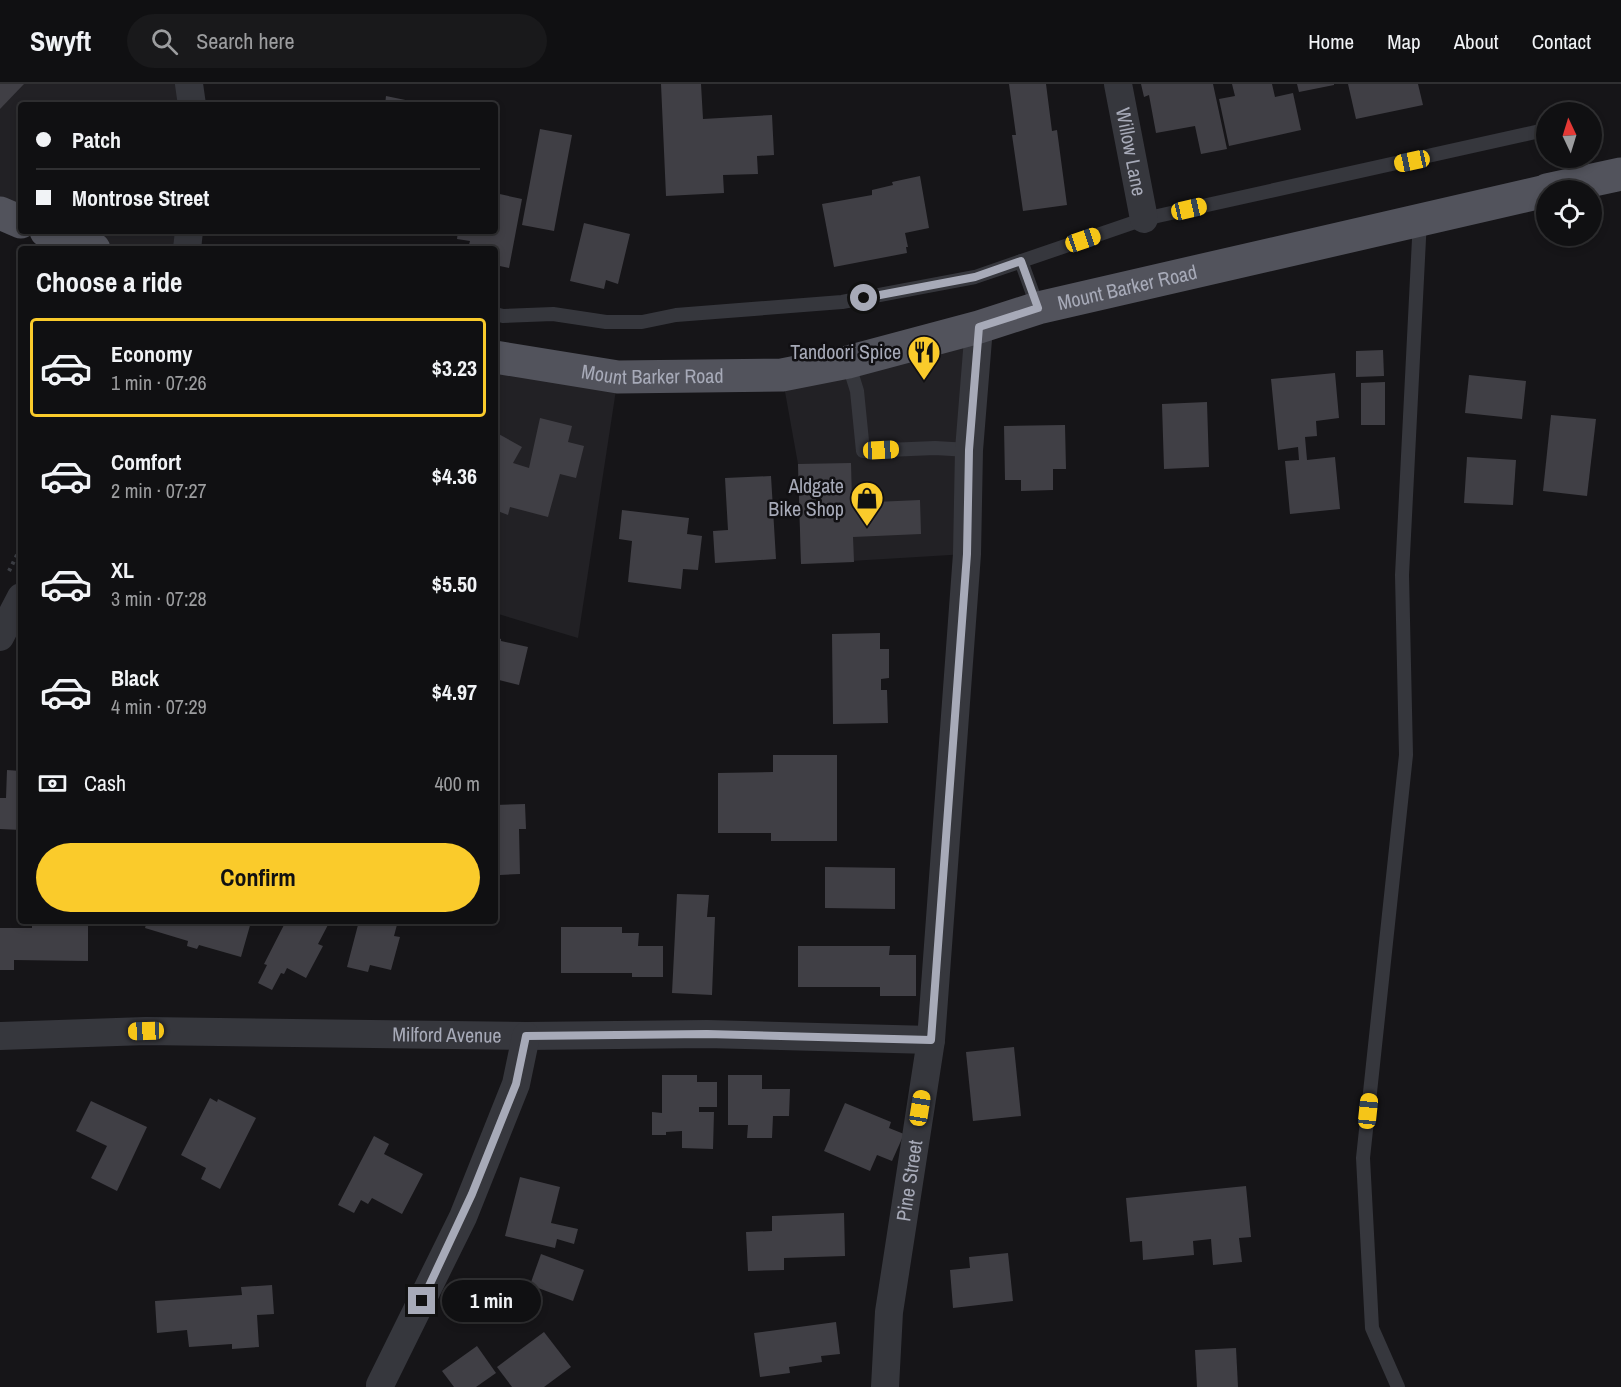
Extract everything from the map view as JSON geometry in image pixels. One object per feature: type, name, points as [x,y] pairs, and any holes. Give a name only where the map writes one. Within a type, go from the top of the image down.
[{"type":"main road","name":"Mount Barker Road","points":[[1595,180],[1621,174]]},
{"type":"main road","name":"Mount Barker Road","points":[[498,357],[618,377],[782,375],[848,362],[979,327],[1038,308],[1536,193]]},
{"type":"main road","points":[[0,213],[18,221]]},
{"type":"main road","points":[[54,234],[86,246]]},
{"type":"street","points":[[189,84],[192,102]]},
{"type":"street","name":"Willow Lane","points":[[1118,84],[1144,219]]},
{"type":"street","name":"Pine Street","points":[[885,1387],[889,1312],[931,1040],[966,566],[969,450],[979,327]]},
{"type":"street","points":[[0,637],[13,587]]},
{"type":"street","name":"Milford Avenue","points":[[0,1036],[146,1031],[526,1036],[707,1034],[931,1040]]},
{"type":"street","points":[[380,1385],[463,1216],[516,1084],[526,1036]]},
{"type":"lane","points":[[498,315],[553,314],[606,322],[642,322],[676,315],[842,302],[975,277],[1144,219],[1536,132]]},
{"type":"lane","points":[[1398,1387],[1372,1328],[1363,1158],[1406,755],[1401,575],[1420,219]]},
{"type":"lane","points":[[1021,261],[1038,308]]},
{"type":"lane","points":[[848,362],[857,391],[863,451],[935,448],[969,450]]},
{"type":"path","points":[[13,587],[18,562]]},
{"type":"shaded area","points":[[0,84],[189,84],[192,102],[18,102],[18,221],[0,213]]},
{"type":"shaded area","points":[[54,234],[189,234],[187,246],[86,246]]},
{"type":"shaded area","points":[[979,327],[967,554],[801,564],[798,464],[782,375]]},
{"type":"shaded area","points":[[498,357],[618,377],[578,638],[498,614]]},
{"type":"building","points":[[0,84],[24,84],[0,109]]},
{"type":"building","points":[[661,84],[701,84],[703,119],[772,115],[774,155],[757,156],[758,174],[723,175],[724,193],[666,196]]},
{"type":"building","points":[[1009,84],[1046,84],[1052,131],[1057,130],[1067,205],[1023,211],[1012,135],[1016,135]]},
{"type":"building","points":[[1141,84],[1213,84],[1227,149],[1201,154],[1195,126],[1156,133],[1149,95],[1144,97]]},
{"type":"building","points":[[1232,84],[1272,84],[1275,97],[1293,93],[1301,130],[1229,146],[1219,99],[1235,96]]},
{"type":"building","points":[[1297,84],[1334,84],[1334,85],[1299,92]]},
{"type":"building","points":[[1348,84],[1418,84],[1423,105],[1356,119]]},
{"type":"building","points":[[386,96],[415,102],[385,102]]},
{"type":"building","points":[[540,129],[572,135],[554,231],[522,225]]},
{"type":"building","points":[[920,176],[929,228],[905,233],[907,253],[834,267],[822,204],[872,195],[872,190],[893,185],[892,182]]},
{"type":"building","points":[[498,194],[522,199],[509,268],[498,266],[498,246],[469,246],[470,241],[457,239],[458,234],[498,234]]},
{"type":"building","points":[[584,223],[630,234],[618,284],[606,280],[604,289],[570,281]]},
{"type":"building","points":[[1383,350],[1384,376],[1356,377],[1356,351]]},
{"type":"building","points":[[1335,373],[1339,418],[1316,421],[1317,436],[1305,437],[1307,460],[1335,457],[1340,509],[1290,514],[1285,461],[1299,460],[1298,447],[1278,450],[1271,379]]},
{"type":"building","points":[[1469,375],[1526,381],[1522,419],[1465,413]]},
{"type":"building","points":[[1385,382],[1385,425],[1361,425],[1361,383]]},
{"type":"building","points":[[1207,402],[1209,467],[1164,469],[1162,404]]},
{"type":"building","points":[[1551,415],[1596,419],[1587,496],[1543,491]]},
{"type":"building","points":[[540,418],[572,426],[568,442],[584,446],[576,478],[560,474],[548,517],[510,507],[508,515],[498,511],[498,434],[522,447],[513,463],[529,468]]},
{"type":"building","points":[[1065,425],[1066,469],[1053,469],[1053,490],[1021,491],[1021,480],[1005,480],[1004,426]]},
{"type":"building","points":[[1467,457],[1516,460],[1513,505],[1464,503]]},
{"type":"building","points":[[851,463],[852,503],[920,500],[921,534],[853,537],[854,562],[801,564],[798,464]]},
{"type":"building","points":[[771,476],[776,559],[715,563],[713,531],[728,530],[725,478]]},
{"type":"building","points":[[622,510],[689,518],[687,534],[702,536],[698,570],[683,569],[681,589],[628,582],[632,541],[619,539]]},
{"type":"building","points":[[880,633],[880,649],[889,649],[889,678],[881,679],[881,690],[887,690],[888,723],[833,724],[832,634]]},
{"type":"building","points":[[498,638],[501,641],[528,647],[519,685],[498,680]]},
{"type":"building","points":[[773,755],[837,755],[837,841],[771,841],[771,833],[718,833],[718,773],[773,772]]},
{"type":"building","points":[[7,770],[18,771],[18,830],[0,829],[0,798],[6,798]]},
{"type":"building","points":[[525,804],[526,829],[519,829],[520,874],[500,875],[498,872],[498,805]]},
{"type":"building","points":[[825,867],[895,868],[895,909],[825,908]]},
{"type":"building","points":[[677,894],[709,895],[707,917],[715,917],[712,995],[672,993]]},
{"type":"building","points":[[32,924],[88,924],[88,961],[14,960],[14,970],[0,970],[0,928],[32,928]]},
{"type":"building","points":[[146,924],[250,924],[241,957],[199,945],[197,949],[187,946],[188,941],[145,928]]},
{"type":"building","points":[[284,924],[328,924],[318,944],[323,946],[306,978],[287,968],[284,974],[281,973],[272,990],[258,983],[267,965],[264,964]]},
{"type":"building","points":[[358,924],[397,924],[394,936],[400,937],[391,970],[370,965],[368,972],[347,967]]},
{"type":"building","points":[[561,927],[622,927],[622,933],[639,933],[638,946],[663,946],[663,977],[632,977],[632,973],[561,973]]},
{"type":"building","points":[[798,946],[890,946],[889,955],[916,955],[916,996],[880,996],[880,987],[798,987]]},
{"type":"building","points":[[1014,1047],[1021,1116],[973,1121],[966,1052]]},
{"type":"building","points":[[662,1075],[697,1075],[697,1082],[717,1082],[717,1107],[699,1107],[699,1112],[714,1112],[713,1149],[682,1148],[682,1131],[666,1132],[666,1135],[652,1135],[652,1112],[662,1113]]},
{"type":"building","points":[[728,1075],[762,1075],[762,1089],[790,1089],[789,1116],[773,1116],[772,1138],[747,1138],[748,1125],[728,1125]]},
{"type":"building","points":[[210,1098],[217,1102],[218,1099],[256,1118],[220,1189],[201,1179],[206,1168],[181,1155]]},
{"type":"building","points":[[91,1101],[147,1127],[117,1191],[91,1178],[107,1146],[76,1131]]},
{"type":"building","points":[[845,1103],[891,1122],[889,1128],[904,1134],[892,1161],[877,1155],[870,1171],[824,1151]]},
{"type":"building","points":[[374,1136],[389,1144],[384,1154],[423,1174],[402,1214],[372,1198],[368,1204],[361,1200],[354,1213],[338,1205]]},
{"type":"building","points":[[520,1177],[560,1187],[551,1223],[578,1229],[574,1244],[557,1239],[555,1248],[505,1236]]},
{"type":"building","points":[[1246,1186],[1251,1237],[1239,1238],[1242,1262],[1213,1265],[1211,1239],[1193,1241],[1194,1255],[1143,1260],[1142,1241],[1130,1242],[1126,1198]]},
{"type":"building","points":[[844,1213],[845,1256],[784,1258],[784,1270],[748,1271],[746,1232],[772,1231],[772,1216]]},
{"type":"building","points":[[1008,1253],[1013,1301],[953,1308],[950,1270],[970,1268],[969,1257]]},
{"type":"building","points":[[541,1254],[584,1270],[573,1301],[530,1285]]},
{"type":"building","points":[[272,1285],[274,1314],[257,1315],[259,1347],[232,1349],[232,1344],[189,1347],[187,1330],[157,1333],[155,1301],[242,1295],[241,1287]]},
{"type":"building","points":[[836,1322],[840,1354],[821,1356],[822,1362],[789,1367],[790,1373],[760,1377],[754,1333]]},
{"type":"building","points":[[544,1332],[571,1367],[544,1387],[512,1387],[497,1367]]},
{"type":"building","points":[[477,1346],[496,1373],[476,1387],[454,1387],[442,1371]]},
{"type":"building","points":[[1236,1348],[1238,1387],[1197,1387],[1195,1350]]},
{"type":"place","name":"Tandoori Spice","points":[[924,381]]},
{"type":"place","name":"Aldgate Bike Shop","points":[[867,527]]},
{"type":"route","points":[[422,1301],[463,1216],[516,1084],[526,1036],[707,1034],[931,1040],[967,554],[969,450],[979,327],[1038,308],[1021,261],[975,277],[864,298]]}]
